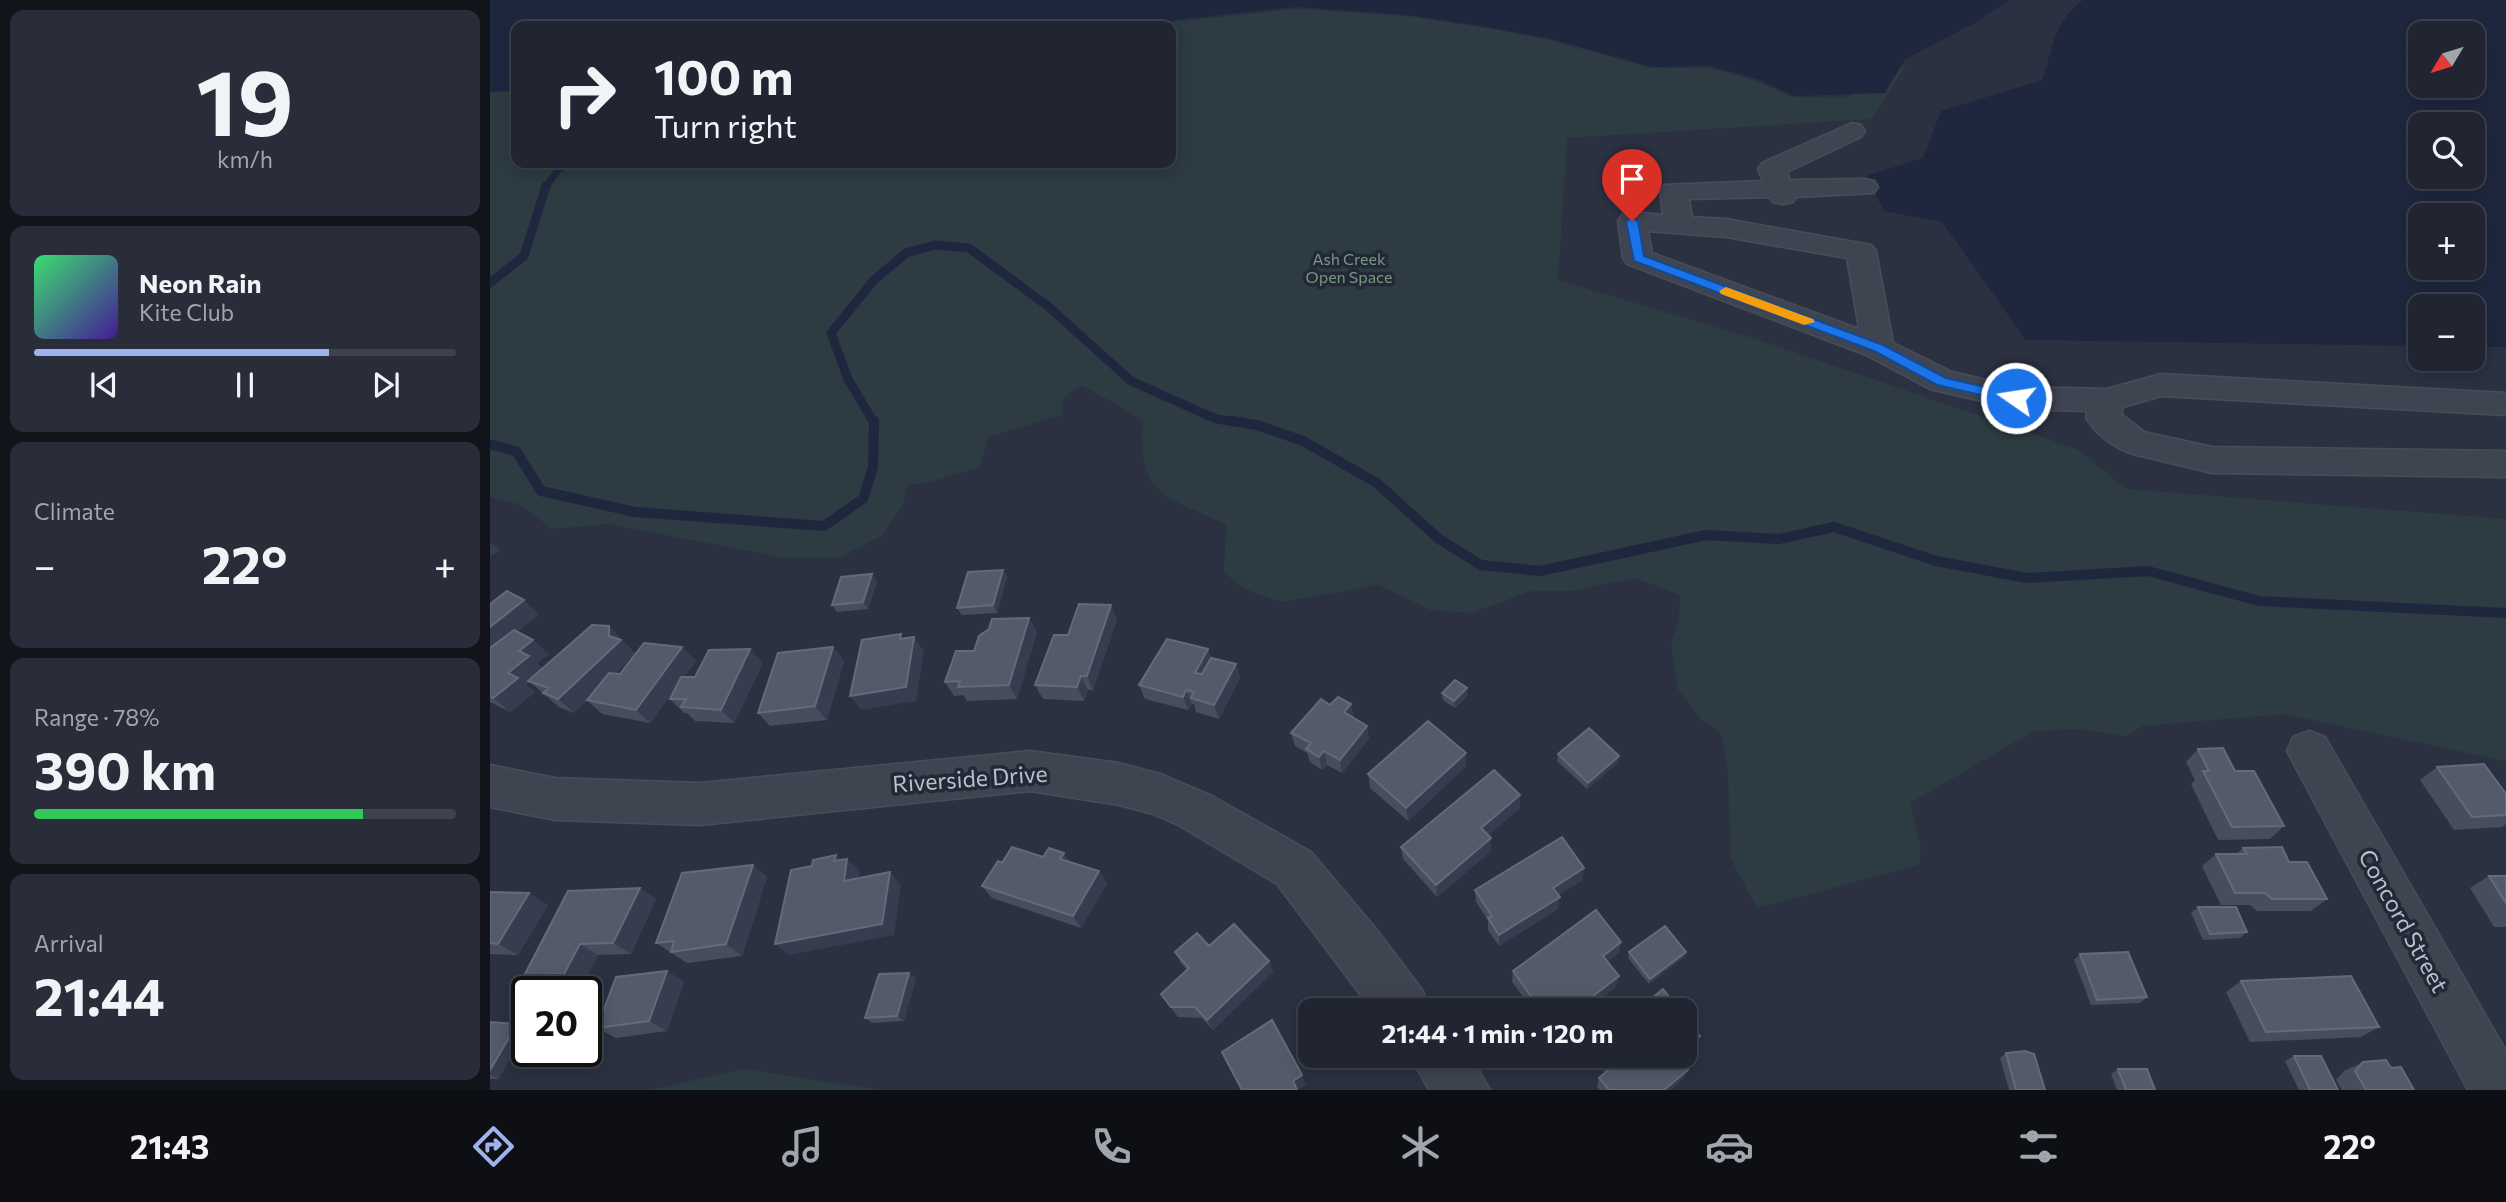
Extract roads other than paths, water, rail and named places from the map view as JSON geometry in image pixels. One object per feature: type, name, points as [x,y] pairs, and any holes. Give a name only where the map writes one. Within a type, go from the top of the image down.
[{"type":"street","points":[[1781,192],[1772,169],[1852,131]]},
{"type":"street","points":[[1679,226],[1674,191],[1781,192],[1864,187]]},
{"type":"street","points":[[1878,348],[1861,251],[1726,228],[1632,221],[1639,258],[1878,348],[1942,381],[2016,398],[2107,401],[2161,385],[2506,404]]},
{"type":"street","points":[[2107,401],[2102,418],[2133,442],[2212,460],[2506,464]]},
{"type":"street","name":"Concord Street","points":[[2309,751],[2498,1090]]},
{"type":"street","name":"Riverside Drive","points":[[490,786],[555,799],[700,804],[1030,771],[1119,784],[1160,795],[1196,811],[1294,869],[1358,947],[1395,998]]},
{"type":"street","points":[[1446,1068],[1462,1090]]},
{"type":"water","points":[[490,0],[2009,0],[1973,24],[1905,59],[1885,93],[1793,96],[1758,79],[1709,66],[1652,67],[1551,39],[1493,28],[1408,15],[1296,7],[1166,21],[511,21],[511,91],[490,92]]},
{"type":"water","points":[[2083,0],[2506,0],[2506,347],[2485,347],[2485,294],[2408,294],[2408,346],[2026,340],[1942,222],[1884,211],[1866,176],[1923,158],[1941,111],[2042,80],[2055,37],[2065,18]]},
{"type":"waterway","points":[[546,187],[561,168]]},
{"type":"waterway","points":[[490,283],[524,256],[546,187]]},
{"type":"waterway","points":[[874,423],[848,379],[831,333],[874,280],[906,253],[935,245],[969,248],[1049,307],[1131,381],[1216,419],[1244,423]]},
{"type":"waterway","points":[[1232,421],[1257,425],[1303,441],[1377,483],[1439,539],[1481,565],[1540,571],[1706,535],[1778,539],[1834,527],[1936,561],[2027,578],[2148,571],[2259,601],[2506,613]]},
{"type":"waterway","points":[[492,445],[516,451],[541,491],[635,512],[824,526],[863,499],[873,467],[874,423]]},
{"type":"park label","name":"Ash Creek Open Space","points":[[1349,268]]}]
